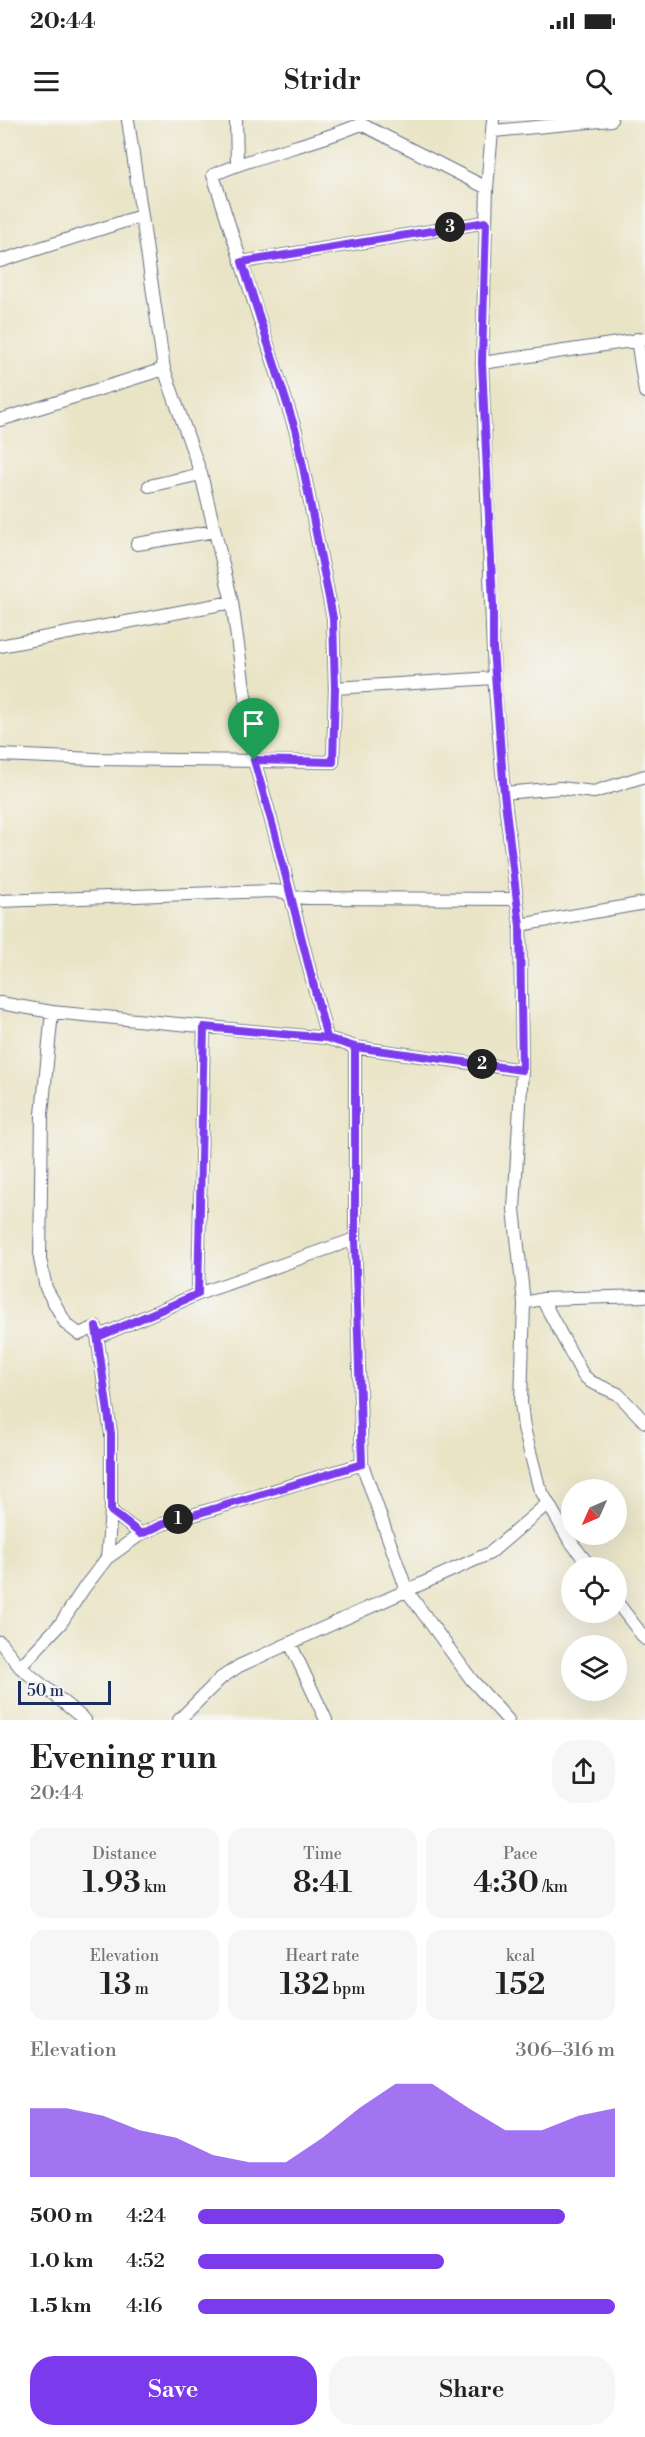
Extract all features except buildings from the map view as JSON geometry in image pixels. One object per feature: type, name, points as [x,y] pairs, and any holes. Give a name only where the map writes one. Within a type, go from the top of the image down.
[{"type":"street","points":[[128,120],[164,369],[201,474],[215,531],[232,602],[254,760],[327,1038]]},
{"type":"street","points":[[236,120],[237,164]]},
{"type":"street","points":[[583,1557],[547,1504],[534,1467],[520,1403],[524,1303],[514,1209],[522,1070],[520,926],[504,793],[494,678],[482,363],[487,188],[494,126],[611,120]]},
{"type":"street","points":[[0,755],[96,759],[333,762],[335,688],[333,618],[296,432],[213,175],[237,164],[336,135],[364,122],[487,188]]},
{"type":"street","points":[[0,261],[141,216]]},
{"type":"street","points":[[242,262],[486,222]]},
{"type":"street","points":[[482,363],[641,339],[645,392]]},
{"type":"street","points":[[0,420],[164,369]]},
{"type":"street","points":[[149,486],[201,474]]},
{"type":"street","points":[[137,544],[215,531]]},
{"type":"street","points":[[0,646],[232,602]]},
{"type":"street","points":[[335,688],[494,678]]},
{"type":"street","points":[[504,793],[560,788],[594,792],[645,776]]},
{"type":"street","points":[[0,901],[272,891],[285,892],[291,897],[516,900]]},
{"type":"street","points":[[520,926],[645,903]]},
{"type":"street","points":[[0,1003],[52,1012],[327,1038],[355,1047],[522,1070]]},
{"type":"street","points":[[52,1012],[42,1114],[40,1259],[46,1288],[66,1324],[79,1334],[96,1327]]},
{"type":"street","points":[[198,1294],[204,1027]]},
{"type":"street","points":[[355,1047],[355,1239],[362,1464],[407,1591],[471,1679],[508,1720]]},
{"type":"street","points":[[96,1327],[100,1336],[198,1294],[355,1239]]},
{"type":"street","points":[[524,1303],[542,1299],[645,1296]]},
{"type":"street","points":[[542,1299],[583,1375],[591,1382],[618,1394],[645,1422]]},
{"type":"street","points":[[96,1327],[111,1434],[111,1511],[107,1558]]},
{"type":"street","points":[[20,1667],[61,1623],[107,1558],[141,1534],[163,1524],[362,1464]]},
{"type":"street","points":[[179,1720],[221,1678],[239,1666],[490,1553],[547,1504]]},
{"type":"street","points":[[111,1511],[141,1534]]},
{"type":"street","points":[[627,1616],[645,1639]]},
{"type":"street","points":[[0,1642],[20,1667],[85,1720]]},
{"type":"street","points":[[290,1643],[326,1720]]},
{"type":"route","points":[[254,760],[327,1038],[355,1047],[355,1239],[362,1464],[163,1524],[141,1534],[111,1511],[111,1434],[96,1327],[100,1336],[198,1294],[204,1027],[327,1038],[355,1047],[522,1070],[520,926],[504,793],[494,678],[493,604],[482,363],[486,222],[242,262],[296,432],[333,618],[335,688],[333,762],[254,760]]}]
